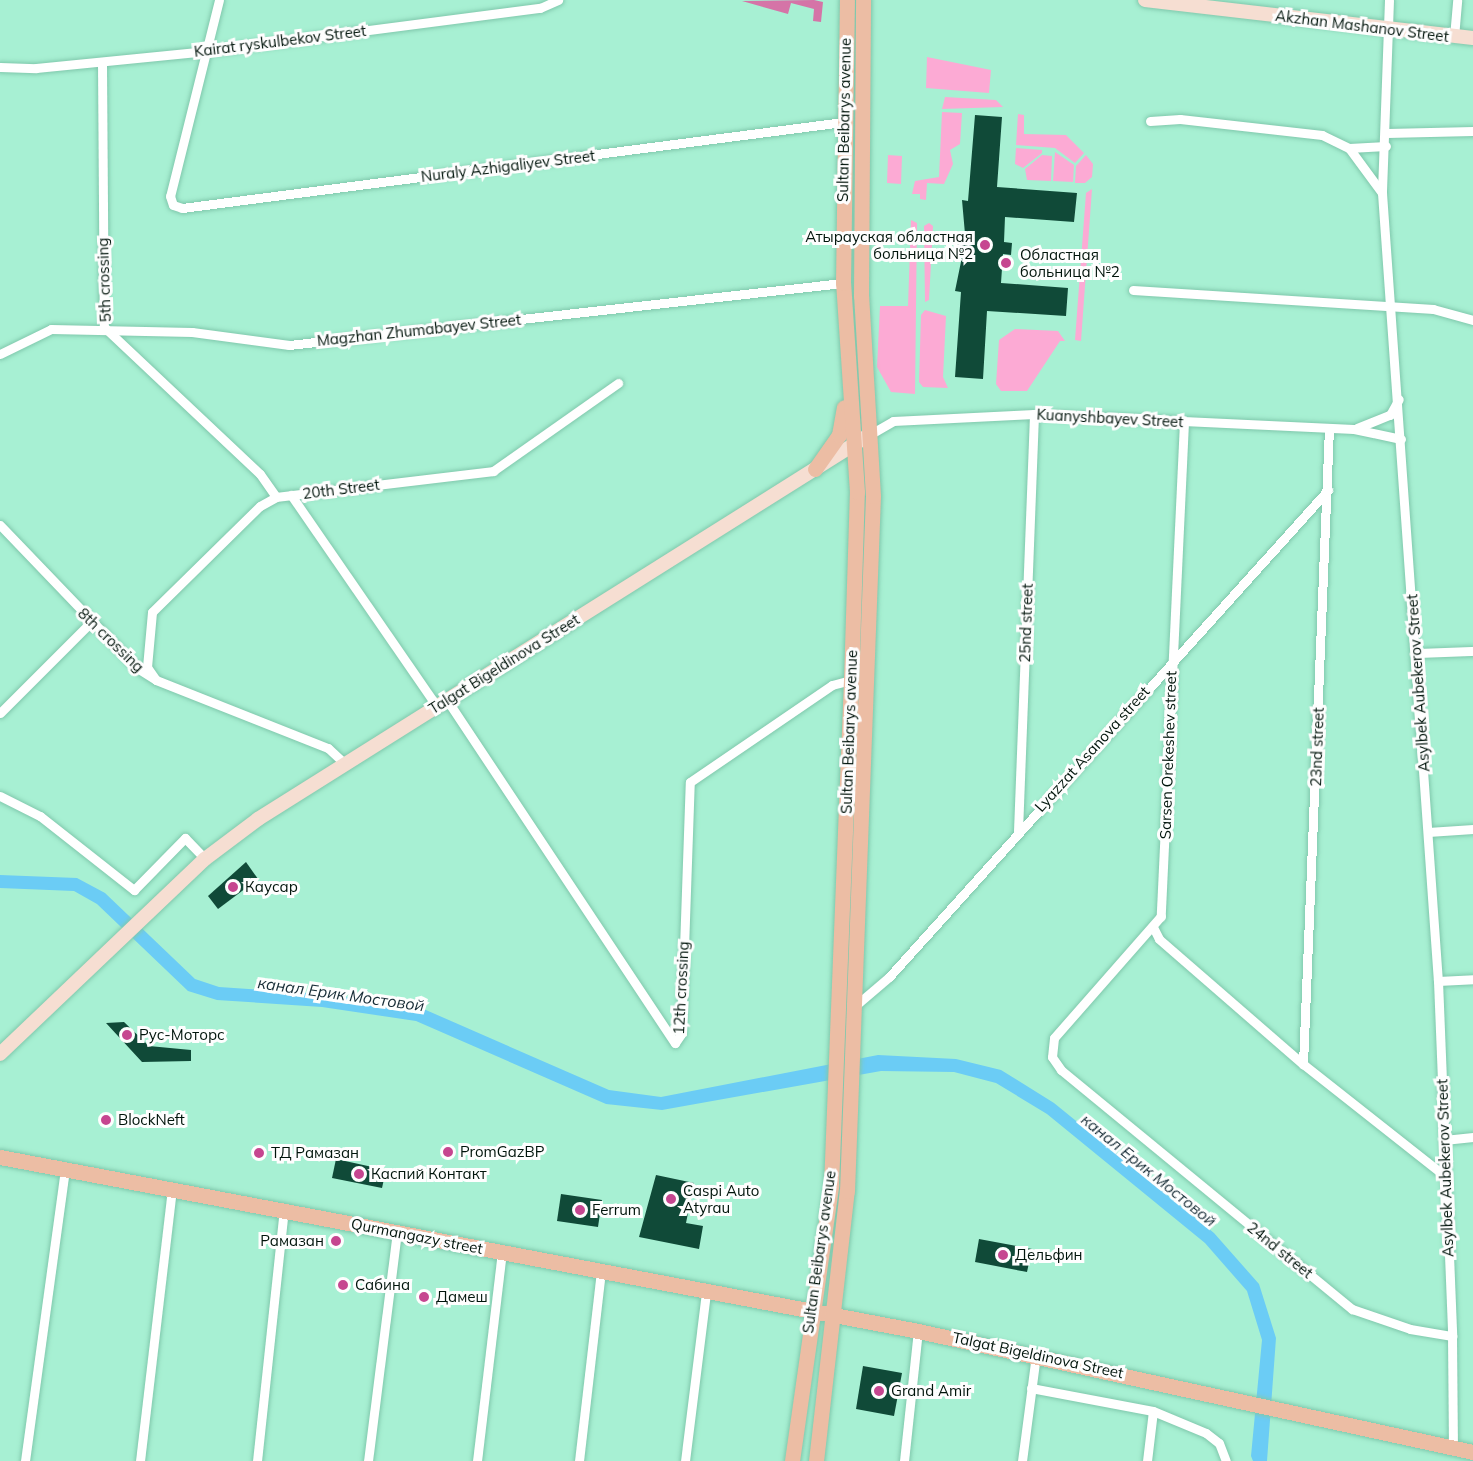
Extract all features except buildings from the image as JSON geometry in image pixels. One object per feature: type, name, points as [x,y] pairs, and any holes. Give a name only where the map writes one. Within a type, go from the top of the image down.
[{"type":"main road","name":"Sultan Beibarys avenue","points":[[792,1461],[807,1340],[831,1186],[851,680],[857,492],[847,384],[843,282],[843,122],[847,0]]},
{"type":"main road","name":"Sultan Beibarys avenue","points":[[816,1461],[847,1191],[873,496],[861,296],[863,0]]},
{"type":"main road","points":[[814,469],[839,435],[847,384]]},
{"type":"main road","name":"Qurmangazy street","points":[[0,1156],[834,1316]]},
{"type":"main road","points":[[782,1307],[801,1299],[816,1277]]},
{"type":"main road","points":[[837,1285],[843,1306],[861,1321]]},
{"type":"main road","points":[[782,1307],[800,1318],[807,1340]]},
{"type":"main road","name":"Talgat Bigeldinova Street","points":[[834,1316],[918,1330],[1036,1355],[1473,1452]]},
{"type":"main road","points":[[832,1337],[842,1325],[861,1321]]},
{"type":"street","points":[[207,51],[219,0]]},
{"type":"street","name":"Kairat ryskulbekov Street","points":[[0,67],[102,63],[207,51],[540,8],[558,0]]},
{"type":"street","name":"Akzhan Mashanov Street","points":[[1145,0],[1473,38]]},
{"type":"street","name":"Asylbek Aubekerov Street","points":[[1389,0],[1391,30],[1382,193],[1399,399],[1438,981],[1452,1336]]},
{"type":"street","points":[[1454,37],[1456,0]]},
{"type":"street","name":"Nuraly Azhigaliyev Street","points":[[207,51],[170,196],[173,205],[843,122]]},
{"type":"street","name":"5th crossing","points":[[102,63],[104,327],[260,474],[276,497]]},
{"type":"street","points":[[1150,121],[1180,119],[1322,135],[1348,148],[1382,193]]},
{"type":"street","points":[[1387,133],[1473,131]]},
{"type":"street","points":[[1348,148],[1386,146]]},
{"type":"street","name":"Magzhan Zhumabayev Street","points":[[0,354],[51,329],[104,327],[289,345],[843,282]]},
{"type":"street","points":[[1133,290],[1433,309],[1473,320]]},
{"type":"street","name":"20th Street","points":[[156,680],[147,667],[152,612],[260,506],[276,497],[493,471],[618,383]]},
{"type":"street","name":"Kuanyshbayev Street","points":[[1354,429],[1390,414],[1399,399]]},
{"type":"street","name":"Kuanyshbayev Street","points":[[869,435],[892,421],[1034,414],[1354,429],[1401,439]]},
{"type":"street","name":"25nd street","points":[[1018,831],[1034,414]]},
{"type":"street","name":"Sarsen Orekeshev street","points":[[1051,1048],[1054,1038],[1161,916],[1184,422]]},
{"type":"street","name":"23nd street","points":[[1303,1064],[1329,429]]},
{"type":"street","name":"Talgat Bigeldinova Street","points":[[0,1054],[205,859],[344,763],[869,435]]},
{"type":"street","name":"Lyazzat Asanova street","points":[[855,1006],[889,977],[1172,659],[1328,490]]},
{"type":"street","points":[[291,495],[442,703]]},
{"type":"street","name":"8th crossing","points":[[0,525],[90,622],[156,680],[328,748],[344,763]]},
{"type":"street","points":[[0,713],[90,622]]},
{"type":"street","points":[[1416,653],[1473,651]]},
{"type":"street","name":"12th crossing","points":[[442,703],[675,1043],[681,1034],[690,782],[832,686],[851,680]]},
{"type":"street","points":[[0,796],[40,816],[134,890],[185,838],[205,859]]},
{"type":"street","points":[[1428,832],[1473,829]]},
{"type":"street","points":[[1153,927],[1159,939],[1303,1064],[1446,1177]]},
{"type":"street","points":[[1438,981],[1473,979]]},
{"type":"street","name":"24nd street","points":[[1051,1048],[1061,1070],[1352,1309],[1391,1324],[1452,1336]]},
{"type":"street","points":[[1444,1140],[1473,1137]]},
{"type":"street","points":[[25,1461],[65,1169]]},
{"type":"street","points":[[140,1461],[172,1189]]},
{"type":"street","points":[[257,1461],[284,1210]]},
{"type":"street","points":[[368,1461],[397,1232]]},
{"type":"street","points":[[477,1461],[502,1252]]},
{"type":"street","points":[[579,1461],[601,1271]]},
{"type":"street","points":[[685,1461],[706,1292]]},
{"type":"street","points":[[903,1461],[918,1330]]},
{"type":"street","points":[[1452,1336],[1453,1447]]},
{"type":"street","points":[[1022,1461],[1036,1355]]},
{"type":"street","points":[[1031,1388],[1152,1411],[1206,1432],[1219,1443],[1226,1461]]},
{"type":"street","points":[[1147,1461],[1152,1411]]},
{"type":"shaded area","points":[[814,0],[823,2],[821,22],[813,21],[814,9],[791,3],[788,14],[742,1]]},
{"type":"shaded area","points":[[927,57],[991,70],[989,93],[926,88]]},
{"type":"shaded area","points":[[945,97],[996,100],[1003,107],[942,109]]},
{"type":"shaded area","points":[[942,112],[962,113],[960,144],[950,150],[953,164],[944,184],[927,183],[926,200],[920,199],[920,194],[912,194],[915,181],[939,177]]},
{"type":"shaded area","points":[[1018,114],[1024,115],[1024,134],[1066,135],[1084,153],[1075,163],[1055,148],[1016,145]]},
{"type":"shaded area","points":[[1016,148],[1042,150],[1042,153],[1023,168],[1015,164]]},
{"type":"shaded area","points":[[1055,152],[1074,165],[1073,182],[1053,181]]},
{"type":"shaded area","points":[[888,155],[902,156],[901,184],[887,183]]},
{"type":"shaded area","points":[[1042,155],[1052,156],[1051,181],[1027,180],[1025,169]]},
{"type":"shaded area","points":[[1086,155],[1093,164],[1092,177],[1085,183],[1075,183],[1076,166]]},
{"type":"shaded area","points":[[1092,189],[1081,341],[1075,340],[1086,193]]},
{"type":"shaded area","points":[[911,220],[917,223],[915,394],[891,392],[877,367],[880,306],[908,306]]},
{"type":"shaded area","points":[[929,223],[933,226],[929,300],[925,302],[924,226]]},
{"type":"shaded area","points":[[925,310],[946,316],[943,377],[948,388],[923,387],[919,382],[921,315]]},
{"type":"shaded area","points":[[1015,329],[1058,331],[1065,341],[1060,341],[1027,391],[1001,391],[996,384],[999,340]]},
{"type":"water","name":"канал Ерик Мостовой","points":[[0,875],[77,878],[105,893],[195,979],[219,987],[323,994],[419,1007],[609,1090],[661,1097],[878,1055],[956,1059],[1001,1070],[1054,1103],[1214,1233],[1259,1284],[1276,1338],[1267,1461],[1253,1461],[1251,1456],[1262,1340],[1247,1291],[1205,1243],[1047,1114],[996,1083],[954,1072],[881,1071],[662,1110],[606,1104],[416,1021],[322,1007],[217,1000],[188,991],[97,904],[74,891],[0,888]]},
{"type":"place","name":"Атырауская областная больница №2","points":[[985,245]]},
{"type":"place","name":"Областная больница №2","points":[[1006,263]]},
{"type":"place","name":"Каусар","points":[[233,887]]},
{"type":"place","name":"Рус-Моторс","points":[[127,1035]]},
{"type":"place","name":"BlockNeft","points":[[106,1120]]},
{"type":"place","name":"PromGazBP","points":[[448,1152]]},
{"type":"place","name":"ТД Рамазан","points":[[259,1153]]},
{"type":"place","name":"Каспий Контакт","points":[[359,1174]]},
{"type":"place","name":"Caspi Auto Atyrau","points":[[671,1199]]},
{"type":"place","name":"Ferrum","points":[[580,1210]]},
{"type":"place","name":"Рамазан","points":[[336,1241]]},
{"type":"place","name":"Дельфин","points":[[1003,1255]]},
{"type":"place","name":"Сабина","points":[[343,1285]]},
{"type":"place","name":"Дамеш","points":[[424,1297]]},
{"type":"place","name":"Grand Amir","points":[[879,1391]]}]
